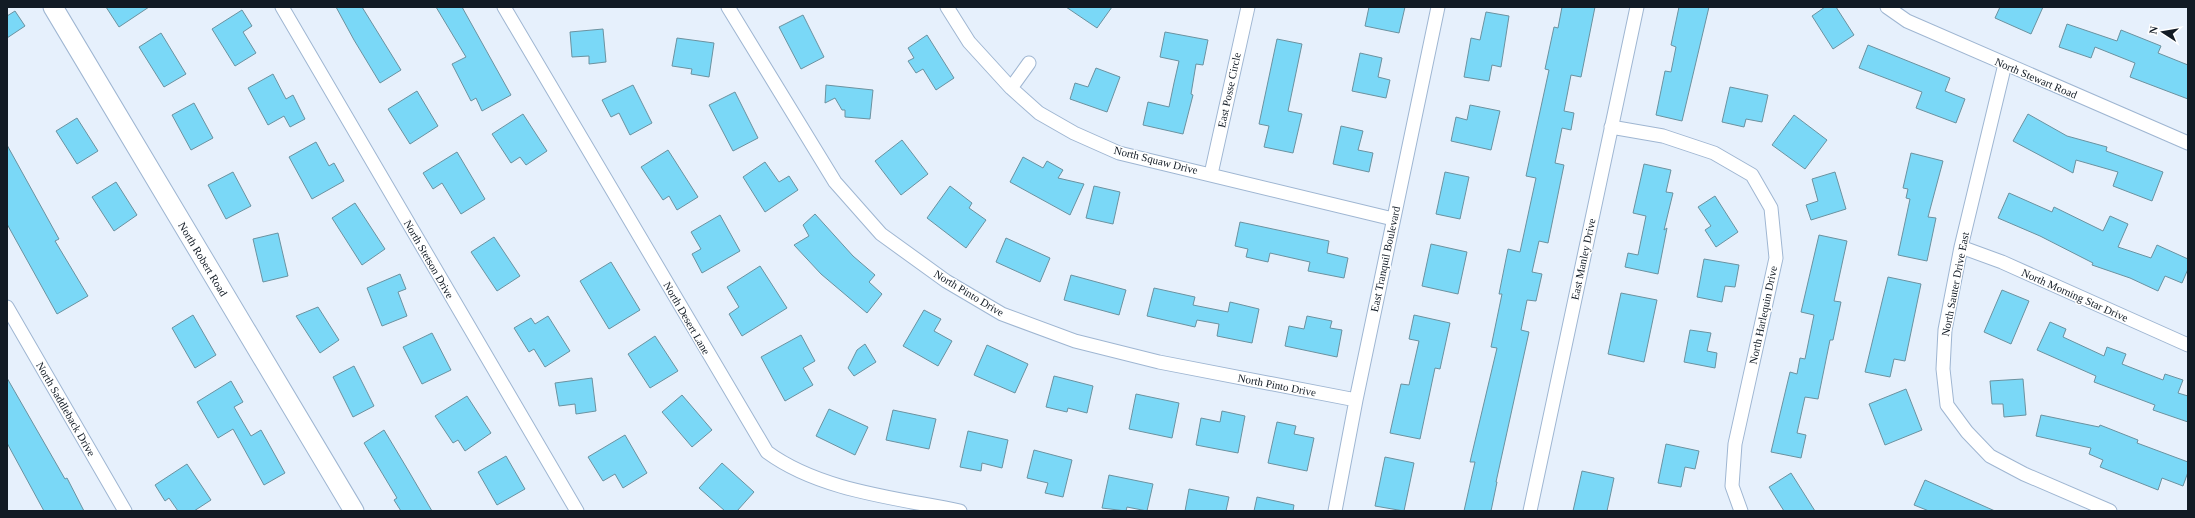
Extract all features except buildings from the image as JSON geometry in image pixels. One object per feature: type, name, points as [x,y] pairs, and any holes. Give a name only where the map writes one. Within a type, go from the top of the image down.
[{"type":"main road","name":"North Robert Road","points":[[53,7],[354,511]]},
{"type":"street","name":"North Stetson Drive","points":[[282,7],[577,511]]},
{"type":"street","name":"North Desert Lane","points":[[504,7],[767,452],[786,466],[838,485],[960,511]]},
{"type":"street","name":"North Pinto Drive","points":[[728,7],[835,182],[881,234],[946,280],[1002,314],[1076,341],[1159,362],[1356,400]]},
{"type":"street","name":"North Squaw Drive","points":[[947,7],[969,42],[1011,88],[1039,113],[1074,133],[1113,150],[1393,219]]},
{"type":"street","name":"East Posse Circle","points":[[1211,174],[1248,7]]},
{"type":"street","name":"East Tranquil Boulevard","points":[[1335,511],[1356,400],[1438,7]]},
{"type":"street","name":"East Manley Drive","points":[[1530,511],[1637,7]]},
{"type":"street","name":"North Stewart Road","points":[[1887,7],[1889,10],[1907,21],[2188,143]]},
{"type":"street","points":[[1011,88],[1029,64]]},
{"type":"street","name":"North Sauter Drive East","points":[[2005,64],[1961,247],[1945,330],[1942,368],[1947,405],[1967,432],[1990,456],[2024,474],[2110,511]]},
{"type":"street","name":"North Harlequin Drive","points":[[1611,127],[1663,136],[1714,153],[1752,175],[1771,208],[1776,258],[1735,444],[1732,486],[1741,511]]},
{"type":"street","name":"North Morning Star Drive","points":[[1961,247],[2002,262],[2188,345]]},
{"type":"street","name":"North Saddleback Drive","points":[[7,306],[125,511]]}]
